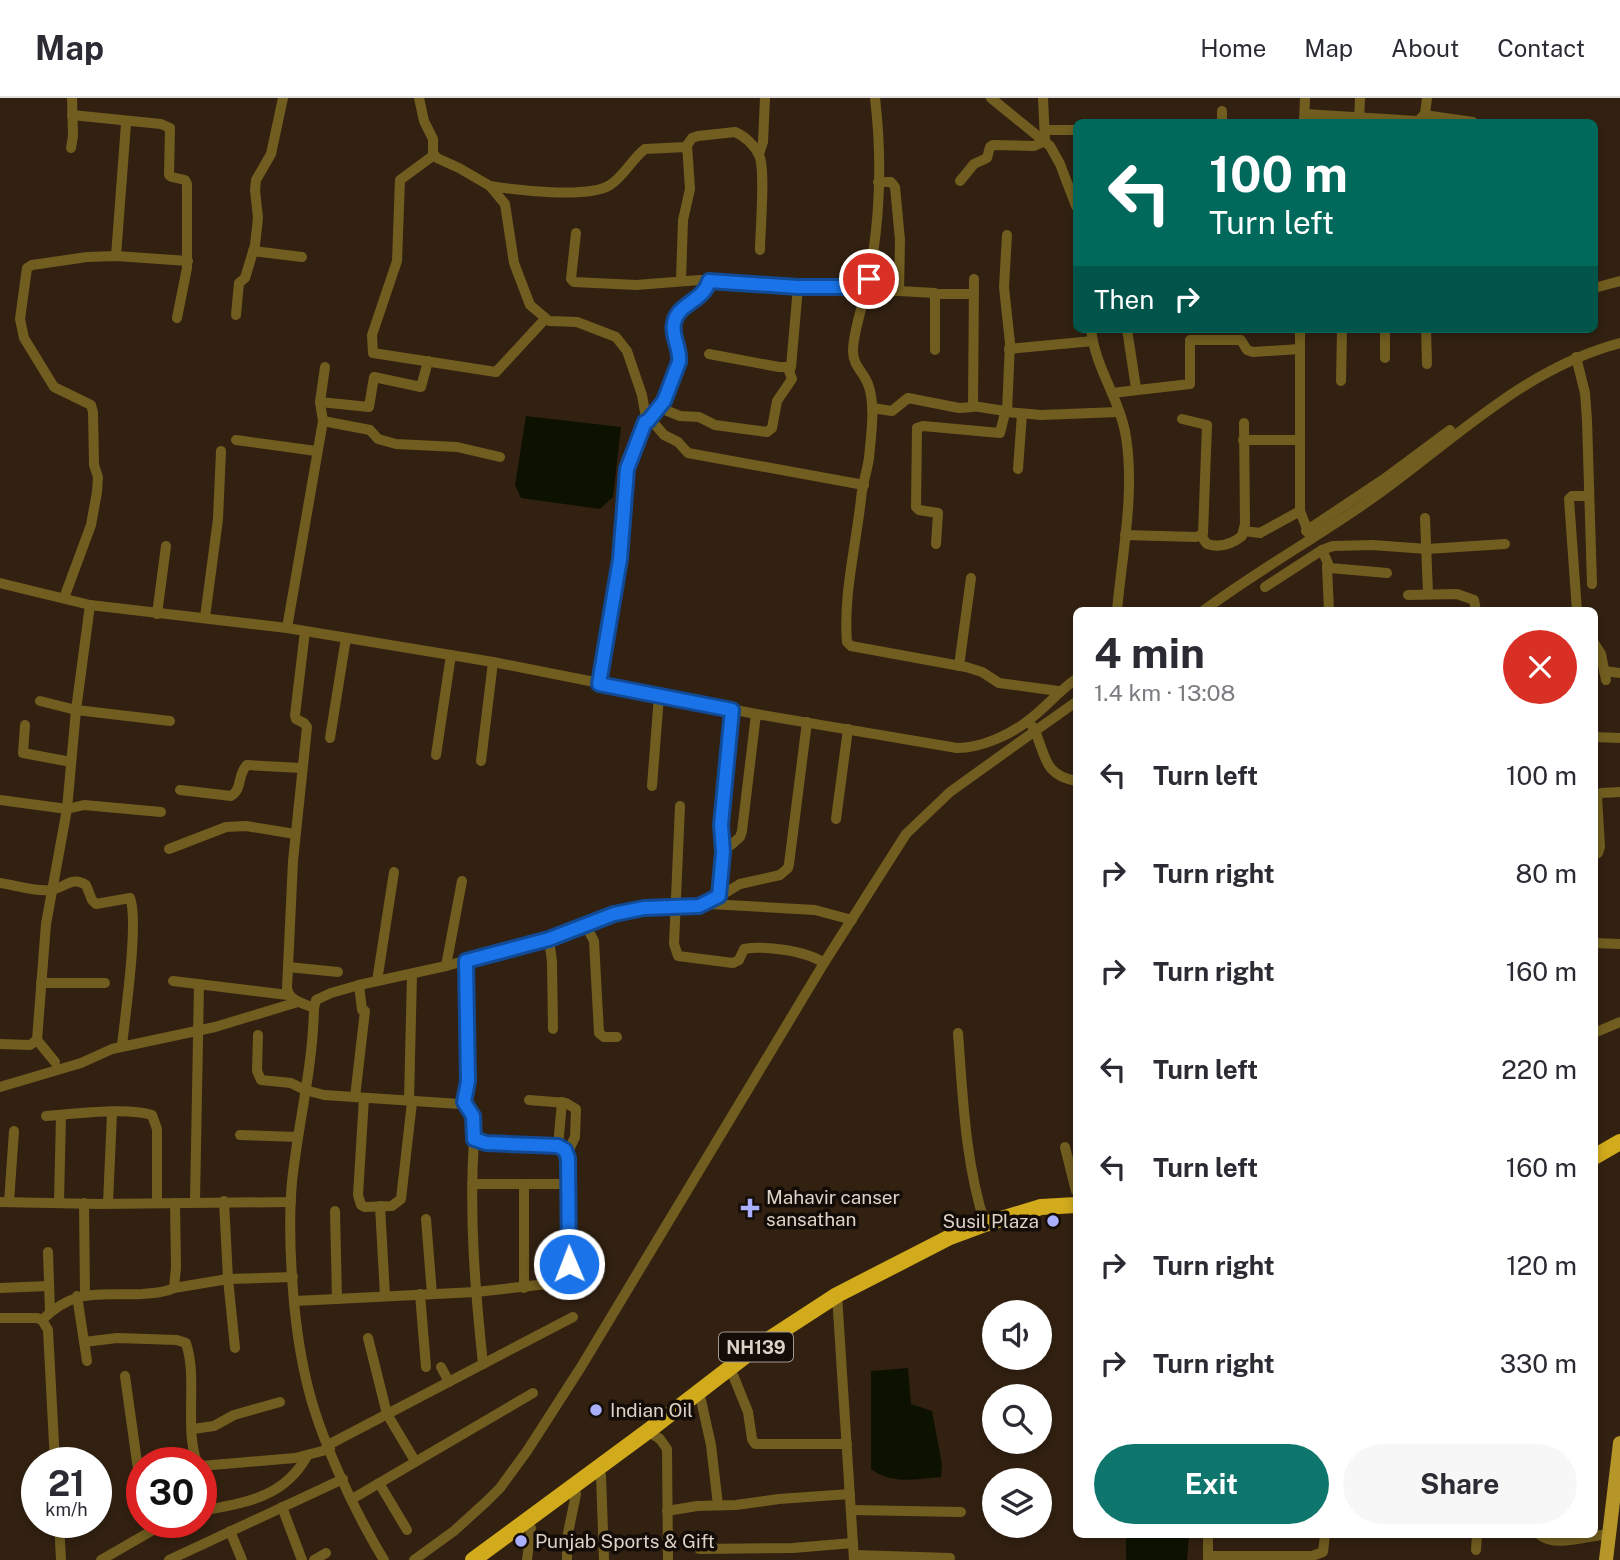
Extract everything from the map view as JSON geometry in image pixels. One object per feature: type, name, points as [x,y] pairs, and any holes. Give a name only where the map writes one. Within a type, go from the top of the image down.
[{"type":"highway","points":[[1598,1145],[1620,1132]]},
{"type":"highway","points":[[1598,1155],[1620,1142]]},
{"type":"highway","name":"NH139","points":[[487,1560],[601,1475],[757,1347],[950,1237],[1041,1208],[1072,1205]]},
{"type":"highway","name":"NH139","points":[[473,1560],[701,1401],[838,1300],[953,1245],[1072,1205]]},
{"type":"main road","points":[[1606,1560],[1620,1443]]},
{"type":"street","points":[[71,148],[72,98]]},
{"type":"street","points":[[236,316],[239,283],[245,278],[253,251],[258,218],[256,180],[271,154],[283,98]]},
{"type":"street","points":[[419,98],[424,121],[433,139],[434,155]]},
{"type":"street","points":[[759,154],[763,142],[765,98]]},
{"type":"street","points":[[876,98],[880,157],[875,238],[853,348],[855,363],[868,384],[872,408],[870,450],[850,587],[847,642],[851,646],[982,672],[999,683],[1058,691]]},
{"type":"street","points":[[991,98],[1045,135]]},
{"type":"street","points":[[1043,98],[1045,135],[1073,198]]},
{"type":"street","points":[[1305,98],[1304,118],[1332,119]]},
{"type":"street","points":[[1359,119],[1360,98]]},
{"type":"street","points":[[1420,119],[1427,98]]},
{"type":"street","points":[[72,115],[161,124],[170,128],[169,175],[185,180],[187,184],[188,261],[185,289],[177,318]]},
{"type":"street","points":[[116,256],[126,122]]},
{"type":"street","points":[[960,181],[974,164],[987,158],[993,145],[1034,146],[1045,135],[1073,130]]},
{"type":"street","points":[[490,186],[561,192],[602,188],[617,179],[645,149],[681,148],[693,137],[736,132],[759,154],[762,167],[760,250]]},
{"type":"street","points":[[681,280],[682,220],[690,189],[687,145]]},
{"type":"street","points":[[434,155],[490,186],[500,197],[507,210],[514,263],[526,298],[534,310],[545,320],[577,322],[619,339],[642,395],[647,421]]},
{"type":"street","points":[[434,155],[400,180],[397,261],[372,335],[373,353],[496,372],[545,320]]},
{"type":"street","points":[[878,182],[891,182],[895,187],[900,240],[899,291]]},
{"type":"street","points":[[576,233],[572,282],[636,285],[681,280],[974,294]]},
{"type":"street","points":[[936,544],[938,513],[919,510],[916,507],[917,428],[923,426],[998,433],[1002,430],[1009,349],[1004,296],[1007,235]]},
{"type":"street","points":[[253,251],[302,257]]},
{"type":"street","points":[[64,598],[91,525],[97,492],[92,408],[54,387],[24,338],[20,319],[28,267],[87,257],[116,256],[188,261]]},
{"type":"street","points":[[973,407],[974,279]]},
{"type":"street","points":[[599,684],[620,559],[627,469],[647,421],[660,408],[666,396],[680,357],[674,330],[675,319],[704,293],[709,281]]},
{"type":"street","points":[[1598,287],[1620,281]]},
{"type":"street","points":[[709,355],[792,367],[798,287]]},
{"type":"street","points":[[935,350],[936,294]]},
{"type":"street","points":[[1092,333],[1100,366],[1112,393],[1126,440],[1128,461],[1125,535],[1117,607]]},
{"type":"street","points":[[1128,333],[1136,388]]},
{"type":"street","points":[[1300,333],[1300,511],[1308,535]]},
{"type":"street","points":[[1341,381],[1342,333]]},
{"type":"street","points":[[1385,333],[1385,358]]},
{"type":"street","points":[[1426,333],[1427,364]]},
{"type":"street","points":[[1112,393],[1136,388],[1190,384],[1189,335],[1242,335],[1249,352],[1300,349]]},
{"type":"street","points":[[1009,349],[1093,341]]},
{"type":"street","points":[[1209,607],[1308,535],[1379,494],[1517,390],[1576,357],[1620,343]]},
{"type":"street","points":[[1576,357],[1585,393],[1592,584]]},
{"type":"street","points":[[320,402],[369,407],[374,377],[421,387],[428,361]]},
{"type":"street","points":[[287,628],[323,421],[320,402],[325,367]]},
{"type":"street","points":[[660,408],[680,416],[699,417],[715,425],[758,432],[769,431],[773,425],[777,401],[792,379],[788,368]]},
{"type":"street","points":[[872,408],[892,411],[908,398],[959,408],[1005,410],[1022,414],[1118,412]]},
{"type":"street","points":[[1018,469],[1022,414]]},
{"type":"street","points":[[1182,419],[1203,422],[1208,428],[1205,530],[1201,536]]},
{"type":"street","points":[[323,421],[370,430],[378,439],[396,444],[457,447],[500,457]]},
{"type":"street","points":[[647,421],[654,423],[664,435],[678,442],[688,453],[864,485]]},
{"type":"street","points":[[1201,536],[1207,544],[1218,546],[1238,539],[1244,531],[1244,423]]},
{"type":"street","points":[[236,440],[316,451]]},
{"type":"street","points":[[1242,440],[1300,440]]},
{"type":"street","points":[[205,617],[218,519],[221,451]]},
{"type":"street","points":[[1577,607],[1569,499],[1572,496],[1589,496]]},
{"type":"street","points":[[1244,531],[1260,533],[1300,511]]},
{"type":"street","points":[[1425,518],[1428,594]]},
{"type":"street","points":[[1125,535],[1201,536]]},
{"type":"street","points":[[1265,587],[1322,550],[1333,546],[1351,544],[1427,549],[1505,544]]},
{"type":"street","points":[[157,614],[166,546]]},
{"type":"street","points":[[1322,550],[1327,566],[1329,607]]},
{"type":"street","points":[[1327,566],[1334,569],[1387,573]]},
{"type":"street","points":[[959,666],[971,578]]},
{"type":"street","points":[[0,583],[90,604],[287,628],[493,662],[732,710],[965,748],[981,745],[1028,720],[1058,691],[1073,681]]},
{"type":"street","points":[[1408,594],[1466,595],[1474,600],[1475,607]]},
{"type":"street","points":[[55,1062],[37,1040],[41,983],[51,891],[67,809],[90,604]]},
{"type":"street","points":[[288,995],[295,834],[307,727],[296,719],[295,715],[305,631]]},
{"type":"street","points":[[330,738],[346,638]]},
{"type":"street","points":[[1598,649],[1605,675],[1620,673]]},
{"type":"street","points":[[436,755],[451,656]]},
{"type":"street","points":[[481,761],[493,662]]},
{"type":"street","points":[[652,786],[659,696]]},
{"type":"street","points":[[40,701],[76,710],[170,721]]},
{"type":"street","points":[[414,1560],[480,1508],[500,1488],[527,1451],[581,1367],[824,963],[906,834],[950,792],[1073,704]]},
{"type":"street","points":[[719,896],[723,852],[721,825],[732,710]]},
{"type":"street","points":[[723,852],[740,837],[742,831],[756,714]]},
{"type":"street","points":[[1028,720],[1035,730],[1051,771],[1073,780]]},
{"type":"street","points":[[707,904],[740,884],[775,877],[788,868],[807,722]]},
{"type":"street","points":[[24,725],[23,753],[71,762]]},
{"type":"street","points":[[836,819],[848,729]]},
{"type":"street","points":[[1598,737],[1620,738]]},
{"type":"street","points":[[180,790],[231,796],[238,790],[241,773],[247,765],[301,768]]},
{"type":"street","points":[[1598,796],[1601,793],[1620,792]]},
{"type":"street","points":[[0,800],[67,809],[84,805],[161,812]]},
{"type":"street","points":[[680,806],[674,948],[678,956],[733,963],[739,960],[744,949],[755,947],[803,953],[824,963]]},
{"type":"street","points":[[1598,814],[1598,853]]},
{"type":"street","points":[[169,849],[226,827],[246,826],[295,834]]},
{"type":"street","points":[[377,981],[394,872]]},
{"type":"street","points":[[0,883],[51,891],[70,882],[80,881],[86,885],[96,904],[126,897],[131,901],[131,945],[122,1046]]},
{"type":"street","points":[[446,966],[462,881]]},
{"type":"street","points":[[384,1560],[329,1447],[306,1381],[295,1301],[291,1202],[298,1137],[311,1060],[316,1000],[321,996],[359,985],[549,939],[629,910],[707,904],[815,910],[852,920]]},
{"type":"street","points":[[586,926],[594,941],[600,1033],[604,1037],[617,1037]]},
{"type":"street","points":[[549,939],[553,1030]]},
{"type":"street","points":[[1598,943],[1620,944]]},
{"type":"street","points":[[466,961],[468,1081],[464,1102],[473,1116],[472,1184],[476,1292],[483,1364]]},
{"type":"street","points":[[288,967],[338,972]]},
{"type":"street","points":[[359,985],[363,1011],[358,1195],[361,1205],[392,1206],[401,1199],[410,1101],[412,974]]},
{"type":"street","points":[[173,981],[288,995],[314,1008]]},
{"type":"street","points":[[41,983],[105,983]]},
{"type":"street","points":[[195,1202],[199,985]]},
{"type":"street","points":[[0,1087],[81,1063],[122,1046],[197,1032],[298,1002]]},
{"type":"street","points":[[1598,1031],[1620,1022]]},
{"type":"street","points":[[958,1033],[967,1147],[985,1224]]},
{"type":"street","points":[[258,1035],[257,1071],[259,1078],[265,1081],[291,1083],[324,1095],[453,1105],[464,1102]]},
{"type":"street","points":[[0,1044],[30,1045],[37,1040]]},
{"type":"street","points":[[295,1301],[524,1288],[560,1284],[568,1278],[567,1154],[575,1137],[577,1113],[572,1105],[562,1102],[529,1100]]},
{"type":"street","points":[[558,1146],[562,1102]]},
{"type":"street","points":[[108,1203],[111,1113]]},
{"type":"street","points":[[46,1116],[111,1113],[152,1115],[156,1121],[157,1203]]},
{"type":"street","points":[[59,1202],[61,1115]]},
{"type":"street","points":[[14,1131],[4,1202],[291,1202]]},
{"type":"street","points":[[240,1135],[298,1137]]},
{"type":"street","points":[[474,1139],[486,1143],[558,1146],[567,1154]]},
{"type":"street","points":[[1065,1147],[1072,1205]]},
{"type":"street","points":[[472,1184],[568,1184]]},
{"type":"street","points":[[524,1184],[524,1288]]},
{"type":"street","points":[[224,1201],[234,1349]]},
{"type":"street","points":[[84,1203],[81,1296],[87,1361]]},
{"type":"street","points":[[174,1288],[177,1267],[175,1203]]},
{"type":"street","points":[[380,1206],[386,1296]]},
{"type":"street","points":[[335,1211],[337,1299]]},
{"type":"street","points":[[426,1219],[426,1367]]},
{"type":"street","points":[[48,1252],[46,1316],[54,1447]]},
{"type":"street","points":[[0,1318],[46,1316],[57,1306],[81,1296],[157,1293],[228,1279],[293,1277]]},
{"type":"street","points":[[0,1287],[48,1286]]},
{"type":"street","points":[[838,1300],[854,1553]]},
{"type":"street","points":[[217,1464],[307,1456],[329,1447],[573,1317]]},
{"type":"street","points":[[84,1342],[117,1338],[177,1339],[186,1343],[196,1447]]},
{"type":"street","points":[[368,1338],[387,1414],[415,1461]]},
{"type":"street","points":[[441,1367],[449,1382]]},
{"type":"street","points":[[733,1375],[748,1412],[755,1444],[847,1444]]},
{"type":"street","points":[[125,1376],[135,1447]]},
{"type":"street","points":[[352,1499],[533,1393]]},
{"type":"street","points":[[701,1401],[711,1445],[718,1505]]},
{"type":"street","points":[[192,1429],[214,1426],[226,1418],[280,1402]]},
{"type":"street","points":[[475,1425],[482,1438]]},
{"type":"street","points":[[652,1434],[667,1449],[668,1560]]},
{"type":"street","points":[[217,1508],[243,1502],[278,1489],[293,1478],[307,1456]]},
{"type":"street","points":[[601,1475],[604,1560]]},
{"type":"street","points":[[169,1560],[188,1556],[230,1531],[343,1479]]},
{"type":"street","points":[[379,1483],[407,1530]]},
{"type":"street","points":[[567,1560],[567,1538],[576,1494]]},
{"type":"street","points":[[667,1511],[850,1494]]},
{"type":"street","points":[[282,1507],[302,1560]]},
{"type":"street","points":[[851,1510],[961,1512]]},
{"type":"street","points":[[527,1560],[531,1528]]},
{"type":"street","points":[[230,1531],[242,1560]]},
{"type":"street","points":[[1598,1537],[1609,1534]]},
{"type":"street","points":[[60,1538],[61,1560]]},
{"type":"street","points":[[101,1560],[132,1538]]},
{"type":"street","points":[[1208,1538],[1208,1558],[1312,1556],[1323,1552],[1325,1538]]},
{"type":"street","points":[[1476,1550],[1477,1538]]},
{"type":"street","points":[[1544,1538],[1593,1538]]},
{"type":"street","points":[[699,1549],[793,1548],[950,1558]]},
{"type":"street","points":[[314,1560],[326,1553]]},
{"type":"shaded area","points":[[526,416],[621,427],[613,497],[600,509],[521,498],[515,485]]},
{"type":"shaded area","points":[[908,1368],[911,1404],[932,1411],[942,1464],[941,1477],[896,1479],[871,1469],[871,1371]]},
{"type":"shaded area","points":[[1126,1538],[1189,1538],[1187,1560],[1126,1560]]},
{"type":"place","name":"Mahavir canser sansathan","points":[[750,1208]]},
{"type":"place","name":"Susil Plaza","points":[[1053,1221]]},
{"type":"place","name":"Indian Oil","points":[[596,1410]]},
{"type":"place","name":"Punjab Sports & Gift","points":[[521,1541]]},
{"type":"route","points":[[569,1264],[568,1158],[565,1150],[558,1146],[479,1143],[474,1139],[473,1116],[464,1102],[468,1093],[466,961],[549,939],[629,910],[699,906],[714,901],[719,896],[723,852],[721,825],[732,710],[599,684],[620,559],[627,469],[645,422],[661,407],[679,362],[673,324],[675,319],[704,293],[709,281],[834,288],[867,287],[869,279]]}]
